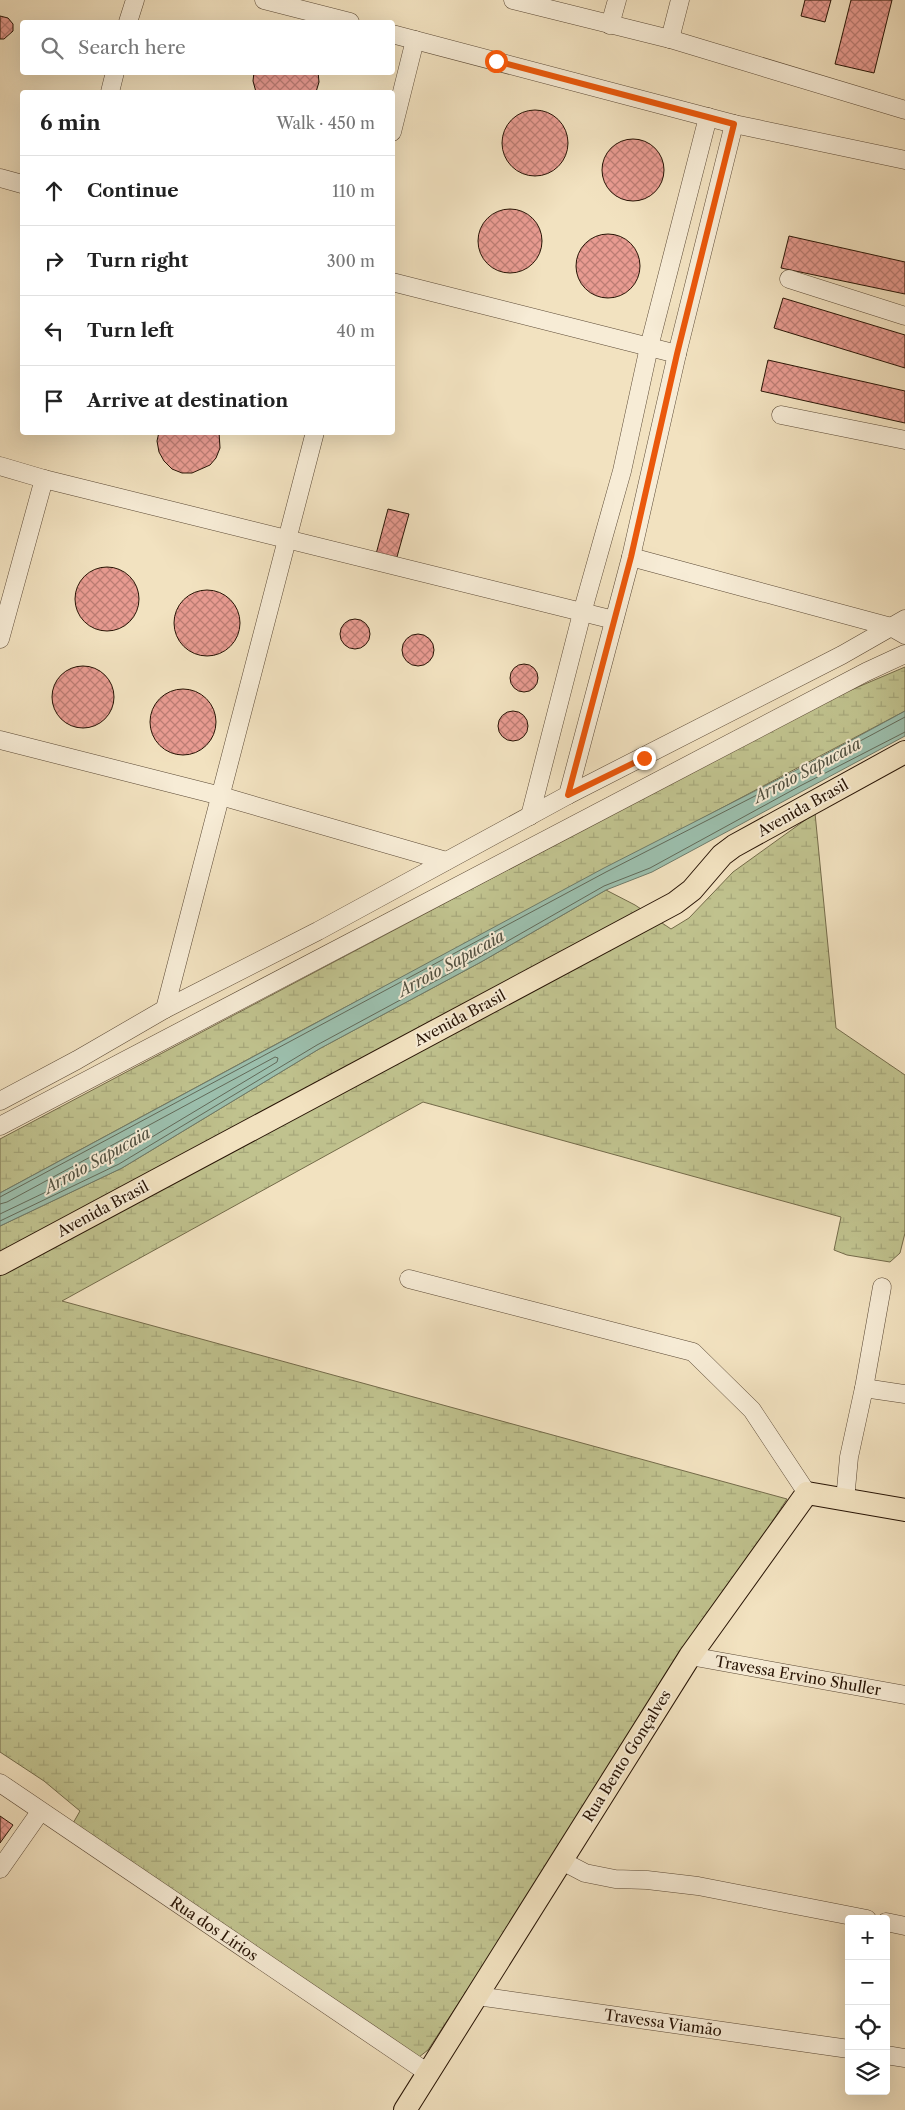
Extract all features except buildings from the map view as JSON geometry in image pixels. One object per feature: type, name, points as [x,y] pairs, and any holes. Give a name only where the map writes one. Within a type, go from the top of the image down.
[{"type":"main road","name":"Avenida Brasil","points":[[0,1264],[675,902],[692,890],[722,855],[734,846],[905,752]]},
{"type":"main road","points":[[807,1493],[905,1510]]},
{"type":"main road","name":"Rua Bento Gonçalves","points":[[405,2110],[690,1656],[807,1493]]},
{"type":"street","points":[[129,20],[134,0]]},
{"type":"street","points":[[264,0],[342,20]]},
{"type":"street","points":[[513,0],[670,38],[905,110]]},
{"type":"street","points":[[610,25],[617,0]]},
{"type":"street","points":[[670,38],[680,0]]},
{"type":"street","points":[[395,35],[734,124],[905,160]]},
{"type":"street","points":[[395,120],[415,40]]},
{"type":"street","points":[[110,90],[114,75]]},
{"type":"street","points":[[530,816],[582,613],[622,471],[650,347],[708,117]]},
{"type":"street","points":[[568,795],[631,557],[677,354],[734,124]]},
{"type":"street","points":[[0,178],[20,183]]},
{"type":"street","points":[[685,212],[710,218]]},
{"type":"street","points":[[789,279],[905,316]]},
{"type":"street","points":[[395,283],[677,354]]},
{"type":"street","points":[[781,415],[905,440]]},
{"type":"street","points":[[165,1010],[314,435]]},
{"type":"street","points":[[0,466],[44,479],[614,620]]},
{"type":"street","points":[[0,639],[44,479]]},
{"type":"street","points":[[631,557],[900,627]]},
{"type":"street","points":[[0,1101],[165,1010],[318,931],[568,795],[900,627]]},
{"type":"street","points":[[0,1126],[866,672],[905,654]]},
{"type":"street","points":[[0,740],[221,796],[446,861]]},
{"type":"street","points":[[409,1279],[693,1352],[752,1410],[807,1493]]},
{"type":"street","points":[[845,1500],[849,1457],[864,1388],[882,1287]]},
{"type":"street","points":[[864,1388],[905,1394]]},
{"type":"street","name":"Travessa Ervino Shuller","points":[[690,1656],[905,1696]]},
{"type":"street","name":"Rua dos Lírios","points":[[0,1783],[40,1812],[428,2073]]},
{"type":"street","points":[[0,1869],[40,1812]]},
{"type":"street","points":[[562,1861],[585,1873],[615,1879],[647,1880],[698,1886],[847,1915]]},
{"type":"street","points":[[890,1923],[905,1926]]},
{"type":"street","name":"Travessa Viamão","points":[[477,1996],[845,2049]]},
{"type":"street","points":[[890,2056],[905,2058]]},
{"type":"green space","points":[[905,667],[905,711],[308,1027],[0,1193],[0,1139],[832,698]]},
{"type":"green space","points":[[815,813],[836,1028],[905,1075],[905,1233],[900,1253],[890,1262],[847,1255],[834,1250],[841,1217],[423,1102],[62,1301],[787,1499],[428,2050],[419,2057],[72,1825],[80,1811],[44,1781],[0,1752],[0,1226],[122,1168],[319,1049],[481,962],[606,890],[635,905],[671,929],[689,918],[733,872]]},
{"type":"water","name":"Arroio Sapucaia","points":[[905,711],[905,736],[652,872],[606,890],[481,962],[319,1049],[122,1168],[0,1226],[0,1193],[604,868],[802,767]]},
{"type":"route","points":[[496,61],[734,124],[677,354],[631,557],[568,795],[644,758]]}]
